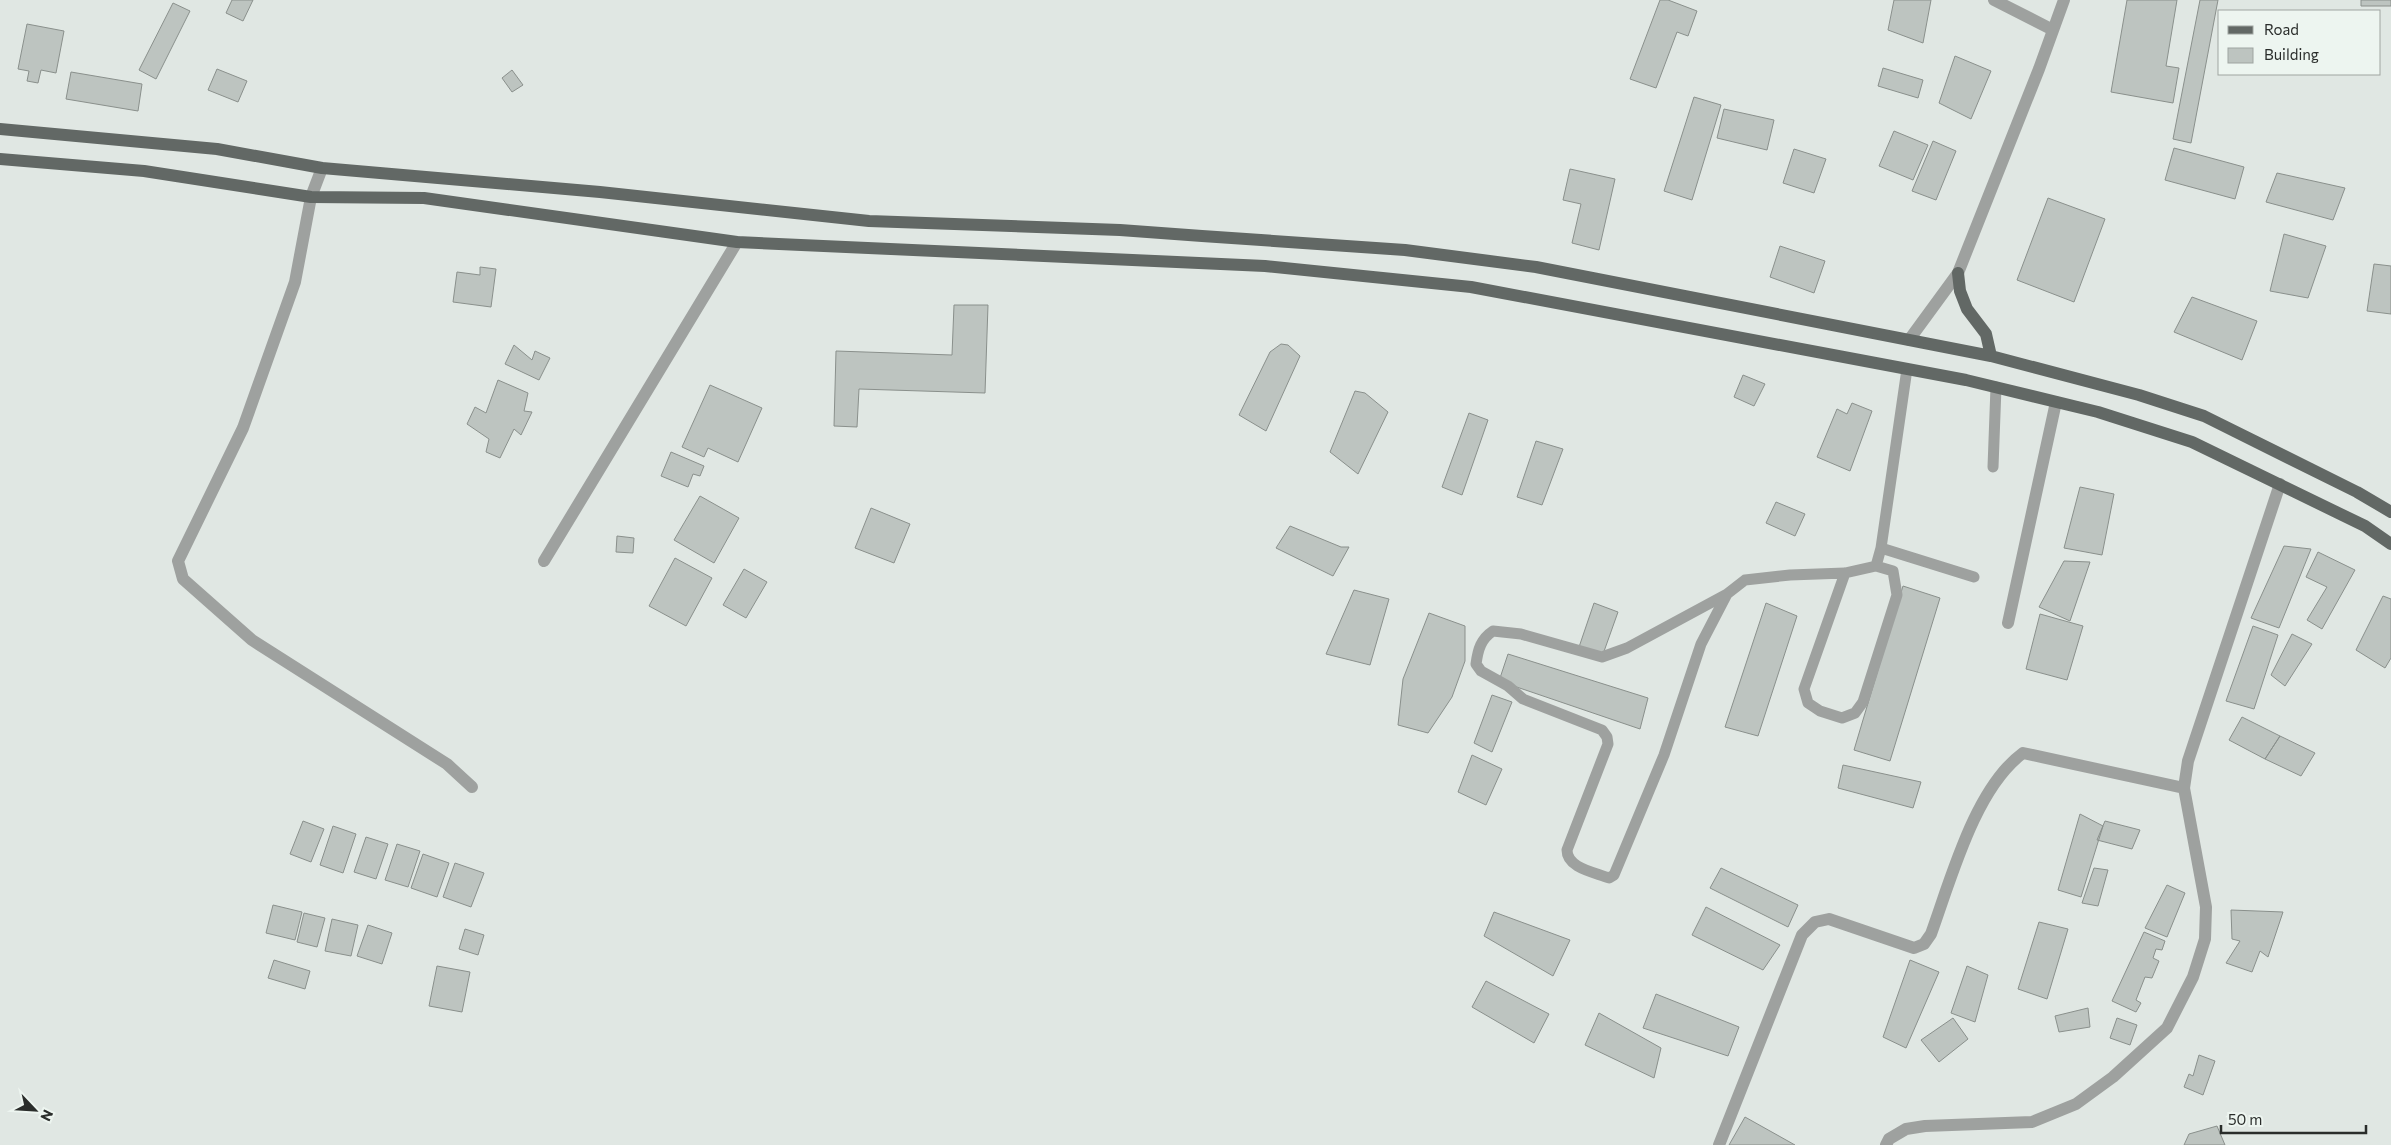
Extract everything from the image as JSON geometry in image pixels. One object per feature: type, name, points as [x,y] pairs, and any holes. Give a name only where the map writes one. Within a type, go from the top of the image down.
[{"type":"main road","points":[[0,129],[217,149],[322,168],[600,192],[869,221],[1120,230],[1405,250],[1536,267],[1991,356],[2130,392],[2204,416],[2356,492],[2391,512]]},
{"type":"main road","points":[[0,159],[144,171],[311,196],[424,198],[737,242],[1265,266],[1471,287],[1907,369],[1996,387],[2098,412],[2192,442],[2365,526],[2391,544]]},
{"type":"main road","points":[[1958,273],[1963,300],[1972,316],[1986,334],[1991,356]]},
{"type":"street","points":[[1994,0],[2053,30]]},
{"type":"street","points":[[1909,340],[1958,273],[2064,0]]},
{"type":"street","points":[[322,168],[311,196],[295,282],[243,428],[178,562],[183,579],[252,640],[447,764],[472,787]]},
{"type":"street","points":[[544,561],[737,242]]},
{"type":"street","points":[[2008,623],[2056,402]]},
{"type":"street","points":[[1886,1145],[1889,1139],[1906,1129],[1925,1126],[2032,1122],[2076,1104],[2113,1077],[2168,1028],[2193,977],[2205,939],[2206,907],[2184,788],[2197,732],[2280,484]]},
{"type":"street","points":[[1719,1145],[1802,935],[1815,922],[1829,919],[1914,948],[1924,944],[1931,934],[1960,853],[1990,789],[2012,761],[2023,753],[2184,788]]},
{"type":"lane","points":[[1876,566],[1907,369]]},
{"type":"lane","points":[[1993,467],[1996,387]]},
{"type":"lane","points":[[1880,548],[1974,577]]},
{"type":"lane","points":[[1727,594],[1700,644],[1664,755],[1614,875],[1609,878],[1572,863],[1567,858],[1566,850],[1608,744],[1607,736],[1602,730],[1522,698],[1508,686],[1481,671],[1476,664],[1479,648],[1485,636],[1493,631],[1521,634],[1602,657],[1627,648],[1727,594],[1745,580],[1790,575],[1845,573],[1876,566],[1893,572],[1897,595],[1863,702],[1854,712],[1842,718],[1820,711],[1808,703],[1804,689],[1845,573]]},
{"type":"building","points":[[232,0],[253,0],[243,21],[226,13]]},
{"type":"building","points":[[1660,0],[1668,0],[1697,11],[1688,36],[1677,32],[1656,88],[1630,79]]},
{"type":"building","points":[[1894,0],[1931,0],[1923,43],[1888,30]]},
{"type":"building","points":[[2127,0],[2177,0],[2166,66],[2179,68],[2173,103],[2111,92]]},
{"type":"building","points":[[2200,0],[2218,0],[2191,143],[2173,139]]},
{"type":"building","points":[[2361,0],[2391,0],[2391,6],[2361,6]]},
{"type":"building","points":[[173,3],[190,11],[156,79],[139,70]]},
{"type":"building","points":[[27,24],[64,31],[56,73],[41,70],[38,83],[27,81],[29,71],[18,69]]},
{"type":"building","points":[[1955,56],[1991,71],[1971,119],[1939,103]]},
{"type":"building","points":[[1883,68],[1923,80],[1918,98],[1878,86]]},
{"type":"building","points":[[217,69],[247,81],[238,102],[208,90]]},
{"type":"building","points":[[512,70],[523,85],[512,92],[502,78]]},
{"type":"building","points":[[71,72],[142,84],[138,111],[66,99]]},
{"type":"building","points":[[1694,97],[1721,105],[1692,200],[1664,191]]},
{"type":"building","points":[[1724,109],[1774,120],[1767,150],[1717,138]]},
{"type":"building","points":[[1894,131],[1928,145],[1913,180],[1879,166]]},
{"type":"building","points":[[1933,141],[1956,151],[1936,200],[1912,191]]},
{"type":"building","points":[[2174,148],[2244,167],[2235,199],[2165,180]]},
{"type":"building","points":[[1794,149],[1826,159],[1814,193],[1783,183]]},
{"type":"building","points":[[1570,169],[1615,179],[1599,250],[1572,243],[1581,204],[1563,200]]},
{"type":"building","points":[[2277,173],[2345,188],[2333,220],[2266,202]]},
{"type":"building","points":[[2048,198],[2105,219],[2074,302],[2017,280]]},
{"type":"building","points":[[2284,234],[2326,246],[2308,298],[2270,291]]},
{"type":"building","points":[[1780,246],[1825,261],[1814,293],[1770,277]]},
{"type":"building","points":[[2374,264],[2391,266],[2391,314],[2367,311]]},
{"type":"building","points":[[480,267],[496,269],[491,307],[453,302],[457,272],[480,275]]},
{"type":"building","points":[[2192,297],[2257,321],[2242,360],[2174,332]]},
{"type":"building","points":[[954,305],[988,305],[985,393],[859,389],[857,427],[834,426],[836,351],[952,355]]},
{"type":"building","points":[[1281,344],[1288,345],[1300,356],[1266,431],[1239,415],[1270,352]]},
{"type":"building","points":[[514,345],[532,360],[535,351],[550,358],[539,380],[505,364]]},
{"type":"building","points":[[1743,375],[1765,384],[1754,406],[1734,397]]},
{"type":"building","points":[[498,380],[528,393],[524,411],[532,412],[521,435],[514,429],[500,458],[486,452],[489,439],[467,424],[475,407],[486,413]]},
{"type":"building","points":[[710,385],[762,408],[738,462],[708,448],[704,457],[682,447]]},
{"type":"building","points":[[1355,391],[1365,393],[1388,412],[1358,474],[1330,452]]},
{"type":"building","points":[[1852,403],[1872,411],[1850,471],[1817,457],[1837,409],[1847,414]]},
{"type":"building","points":[[1469,413],[1488,420],[1462,495],[1442,487]]},
{"type":"building","points":[[1536,441],[1563,449],[1542,505],[1517,497]]},
{"type":"building","points":[[671,452],[704,466],[700,476],[693,474],[688,487],[661,476]]},
{"type":"building","points":[[2080,487],[2114,494],[2102,555],[2064,548]]},
{"type":"building","points":[[700,496],[739,518],[714,563],[674,540]]},
{"type":"building","points":[[1776,502],[1805,514],[1795,536],[1766,523]]},
{"type":"building","points":[[871,508],[910,524],[894,563],[855,548]]},
{"type":"building","points":[[1290,526],[1341,547],[1349,547],[1333,576],[1276,548]]},
{"type":"building","points":[[617,536],[634,538],[633,553],[616,552]]},
{"type":"building","points":[[2284,546],[2311,549],[2279,628],[2251,618]]},
{"type":"building","points":[[2318,552],[2355,570],[2322,629],[2307,620],[2327,587],[2306,577]]},
{"type":"building","points":[[675,558],[712,578],[686,626],[649,606]]},
{"type":"building","points":[[2064,561],[2090,562],[2070,621],[2039,607]]},
{"type":"building","points":[[744,569],[767,582],[746,618],[723,605]]},
{"type":"building","points":[[1903,586],[1940,598],[1890,761],[1854,750]]},
{"type":"building","points":[[1354,590],[1389,599],[1370,665],[1326,654]]},
{"type":"building","points":[[2383,596],[2391,599],[2391,658],[2385,668],[2356,650]]},
{"type":"building","points":[[1594,603],[1618,612],[1602,657],[1578,650]]},
{"type":"building","points":[[1766,603],[1797,616],[1758,736],[1725,727]]},
{"type":"building","points":[[1429,613],[1465,626],[1465,661],[1452,697],[1428,733],[1398,725],[1403,679]]},
{"type":"building","points":[[2040,614],[2083,626],[2067,680],[2026,669]]},
{"type":"building","points":[[2253,626],[2278,635],[2254,709],[2226,701]]},
{"type":"building","points":[[2292,634],[2312,644],[2285,686],[2271,675]]},
{"type":"building","points":[[1508,654],[1648,698],[1640,729],[1499,681]]},
{"type":"building","points":[[1492,695],[1512,702],[1492,752],[1474,743]]},
{"type":"building","points":[[2242,717],[2280,736],[2265,759],[2229,740]]},
{"type":"building","points":[[2280,736],[2315,753],[2301,776],[2265,759]]},
{"type":"building","points":[[1472,755],[1502,769],[1486,805],[1458,792]]},
{"type":"building","points":[[1843,765],[1921,782],[1913,808],[1838,788]]},
{"type":"building","points":[[2080,814],[2103,826],[2081,897],[2058,890]]},
{"type":"building","points":[[303,821],[324,829],[311,862],[290,854]]},
{"type":"building","points":[[2105,821],[2140,830],[2132,849],[2097,840]]},
{"type":"building","points":[[333,826],[356,834],[343,873],[320,865]]},
{"type":"building","points":[[366,837],[388,844],[376,879],[354,872]]},
{"type":"building","points":[[397,844],[420,851],[408,887],[385,880]]},
{"type":"building","points":[[423,854],[449,863],[437,897],[411,888]]},
{"type":"building","points":[[455,863],[484,873],[471,907],[443,897]]},
{"type":"building","points":[[1721,868],[1798,905],[1788,927],[1710,888]]},
{"type":"building","points":[[2094,868],[2108,870],[2098,906],[2082,903]]},
{"type":"building","points":[[2167,885],[2185,893],[2167,937],[2145,928]]},
{"type":"building","points":[[273,905],[302,912],[295,940],[266,933]]},
{"type":"building","points":[[1706,907],[1780,945],[1763,970],[1692,935]]},
{"type":"building","points":[[2231,910],[2283,912],[2268,957],[2260,951],[2252,972],[2226,963],[2240,941],[2232,939]]},
{"type":"building","points":[[1494,912],[1570,940],[1553,976],[1484,936]]},
{"type":"building","points":[[304,913],[325,918],[317,947],[297,942]]},
{"type":"building","points":[[332,919],[358,925],[351,956],[325,951]]},
{"type":"building","points":[[2039,922],[2068,929],[2047,999],[2018,989]]},
{"type":"building","points":[[368,925],[392,933],[382,964],[357,956]]},
{"type":"building","points":[[465,929],[484,935],[478,955],[459,949]]},
{"type":"building","points":[[2144,932],[2165,941],[2162,950],[2156,949],[2153,958],[2159,961],[2152,978],[2145,977],[2136,1000],[2141,1003],[2136,1012],[2112,1001]]},
{"type":"building","points":[[274,960],[310,971],[305,989],[268,978]]},
{"type":"building","points":[[1910,960],[1939,972],[1906,1048],[1883,1037]]},
{"type":"building","points":[[437,966],[470,972],[462,1012],[429,1006]]},
{"type":"building","points":[[1967,966],[1988,975],[1975,1022],[1951,1013]]},
{"type":"building","points":[[1486,981],[1549,1014],[1534,1043],[1472,1007]]},
{"type":"building","points":[[1656,994],[1739,1027],[1728,1056],[1643,1028]]},
{"type":"building","points":[[2088,1008],[2090,1027],[2059,1032],[2055,1016]]},
{"type":"building","points":[[1599,1013],[1661,1048],[1654,1078],[1585,1045]]},
{"type":"building","points":[[1953,1018],[1968,1039],[1939,1062],[1921,1040]]},
{"type":"building","points":[[2117,1018],[2137,1025],[2130,1045],[2110,1038]]},
{"type":"building","points":[[2199,1055],[2215,1061],[2203,1095],[2184,1087],[2189,1074],[2193,1076]]},
{"type":"building","points":[[1745,1117],[1795,1145],[1729,1145]]},
{"type":"building","points":[[2217,1126],[2225,1145],[2184,1145],[2189,1134]]}]
